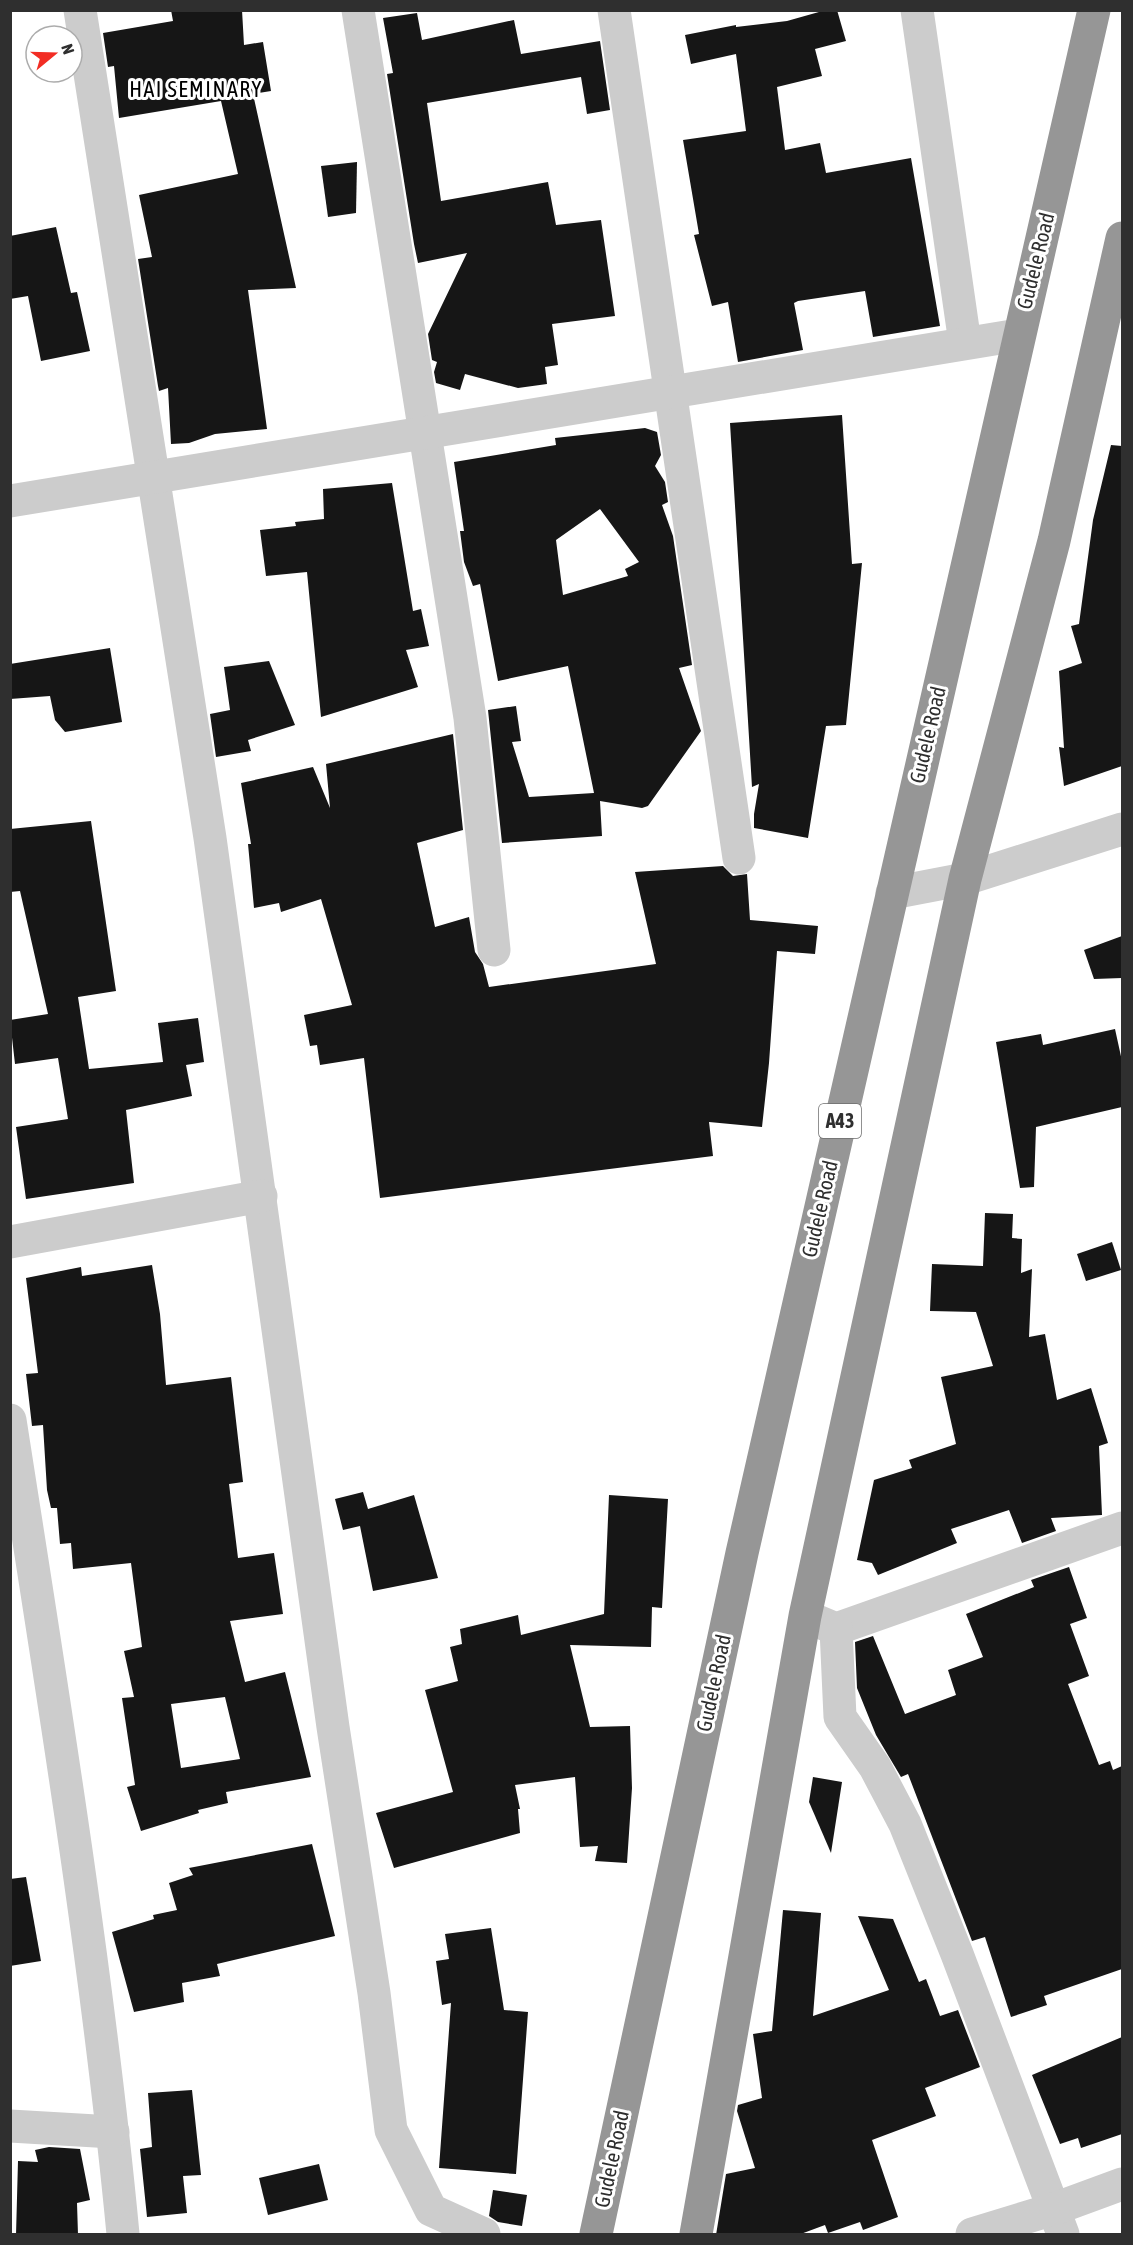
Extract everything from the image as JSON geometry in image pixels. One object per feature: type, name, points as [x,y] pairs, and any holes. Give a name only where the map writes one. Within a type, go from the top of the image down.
[{"type":"highway","name":"Gudele Road","points":[[596,2235],[741,1553],[1094,10]]},
{"type":"highway","points":[[696,2235],[805,1616],[965,879],[1054,541],[1122,238]]},
{"type":"street","points":[[80,10],[210,838],[233,1016],[261,1196],[391,2130],[431,2210],[484,2235]]},
{"type":"street","points":[[358,10],[470,718],[494,950]]},
{"type":"street","points":[[614,10],[738,858]]},
{"type":"street","points":[[917,10],[965,343]]},
{"type":"street","points":[[10,501],[1018,335]]},
{"type":"street","points":[[892,892],[965,879],[1122,829]]},
{"type":"street","points":[[10,1242],[261,1196]]},
{"type":"street","points":[[10,1420],[55,1712],[113,2132],[123,2235]]},
{"type":"street","points":[[805,1616],[836,1629],[1122,1527]]},
{"type":"street","points":[[836,1629],[840,1717],[875,1767],[905,1824],[957,1954],[1058,2222]]},
{"type":"street","points":[[10,2126],[113,2132]]},
{"type":"street","points":[[972,2235],[1058,2222],[1122,2184]]},
{"type":"building","points":[[171,10],[242,10],[244,45],[263,42],[271,91],[253,94],[296,288],[248,290],[267,429],[215,434],[189,443],[171,444],[168,388],[159,391],[138,259],[152,257],[139,195],[238,174],[221,101],[119,118],[114,66],[108,67],[103,33],[173,21]]},
{"type":"building","points":[[826,10],[837,10],[846,41],[815,49],[822,76],[777,87],[785,150],[820,143],[826,173],[911,158],[940,326],[873,337],[865,291],[798,301],[794,303],[803,350],[738,362],[728,302],[712,306],[694,235],[699,234],[683,140],[746,131],[736,54],[691,64],[685,35],[736,25],[736,27],[787,21]]},
{"type":"building","points":[[417,13],[422,40],[514,20],[521,54],[600,41],[610,110],[587,114],[581,77],[427,103],[441,201],[548,182],[556,225],[601,220],[615,316],[552,324],[558,365],[545,367],[547,384],[518,388],[465,374],[460,390],[436,383],[434,372],[437,362],[432,360],[428,334],[467,253],[418,263],[414,244],[387,74],[393,73],[383,18]]},
{"type":"building","points":[[357,162],[356,213],[328,217],[321,166]]},
{"type":"building","points":[[56,227],[71,293],[77,292],[90,351],[41,361],[28,296],[10,299],[10,236]]},
{"type":"building","points":[[842,415],[852,564],[862,563],[846,725],[826,726],[808,838],[754,828],[759,784],[752,787],[730,423]]},
{"type":"building","points":[[645,428],[657,432],[661,455],[655,466],[665,482],[668,502],[662,505],[673,536],[692,665],[679,668],[701,731],[648,806],[642,808],[600,801],[602,836],[502,843],[488,710],[516,706],[521,741],[512,742],[529,797],[594,793],[568,666],[498,681],[480,584],[473,586],[464,562],[460,531],[464,531],[454,462],[556,445],[555,438]],"holes":[[[600,509],[639,562],[625,569],[628,576],[563,595],[556,540]]]},
{"type":"building","points":[[1111,445],[1122,446],[1122,766],[1064,786],[1059,747],[1064,748],[1059,671],[1082,663],[1071,626],[1079,624],[1093,520]]},
{"type":"building","points":[[392,483],[413,611],[421,609],[429,646],[406,650],[418,687],[321,717],[307,572],[266,576],[260,530],[296,526],[295,522],[324,519],[323,489]]},
{"type":"building","points":[[110,648],[122,722],[65,732],[55,720],[50,696],[10,699],[10,664]]},
{"type":"building","points":[[269,661],[295,725],[248,740],[251,751],[216,757],[210,714],[230,710],[224,667]]},
{"type":"building","points":[[453,734],[463,830],[417,843],[435,927],[469,917],[475,952],[483,964],[489,987],[656,964],[635,872],[723,866],[733,876],[747,874],[750,920],[818,926],[815,954],[777,951],[762,1127],[709,1122],[713,1156],[380,1198],[364,1058],[320,1065],[317,1045],[310,1046],[304,1015],[352,1005],[321,899],[281,912],[279,903],[254,908],[248,844],[251,844],[241,783],[313,767],[330,808],[326,764]]},
{"type":"building","points":[[91,821],[116,991],[78,997],[89,1069],[163,1062],[158,1023],[198,1018],[204,1062],[186,1065],[192,1096],[126,1110],[134,1183],[26,1199],[16,1127],[68,1119],[58,1058],[15,1064],[10,1020],[48,1014],[20,891],[10,892],[10,829]]},
{"type":"building","points":[[1122,936],[1122,978],[1094,979],[1084,950]]},
{"type":"building","points":[[1115,1029],[1122,1061],[1122,1107],[1036,1127],[1034,1187],[1020,1188],[996,1042],[1041,1034],[1043,1045]]},
{"type":"building","points":[[985,1213],[1013,1214],[1012,1238],[1022,1239],[1021,1273],[1032,1269],[1029,1337],[1045,1334],[1057,1400],[1091,1388],[1108,1443],[1099,1446],[1102,1515],[1051,1518],[1056,1531],[1022,1543],[1009,1510],[951,1529],[957,1543],[878,1575],[872,1563],[857,1560],[874,1480],[912,1468],[909,1460],[956,1444],[941,1377],[993,1366],[976,1312],[930,1311],[932,1264],[983,1266]]},
{"type":"building","points":[[1112,1242],[1121,1270],[1086,1281],[1077,1254]]},
{"type":"building","points":[[152,1265],[160,1314],[166,1385],[231,1377],[243,1482],[229,1484],[238,1558],[274,1553],[283,1614],[230,1621],[245,1682],[285,1672],[311,1777],[226,1792],[228,1803],[198,1810],[199,1813],[141,1831],[127,1787],[135,1785],[122,1698],[134,1697],[124,1651],[142,1647],[131,1563],[73,1569],[71,1543],[60,1544],[57,1508],[51,1508],[47,1490],[43,1425],[32,1426],[26,1374],[38,1373],[26,1278],[81,1267],[82,1276]],"holes":[[[225,1697],[240,1759],[181,1768],[171,1704]]]},
{"type":"building","points":[[363,1492],[368,1509],[414,1495],[438,1578],[373,1591],[360,1526],[343,1530],[335,1499]]},
{"type":"building","points":[[609,1495],[668,1499],[662,1608],[652,1607],[651,1647],[570,1645],[590,1727],[630,1726],[632,1788],[627,1863],[595,1861],[598,1846],[580,1847],[575,1777],[515,1785],[520,1809],[518,1809],[520,1833],[394,1868],[376,1813],[453,1792],[425,1690],[458,1681],[450,1647],[462,1644],[460,1629],[518,1615],[521,1635],[604,1614]]},
{"type":"building","points":[[1069,1567],[1087,1618],[1070,1624],[1089,1676],[1068,1684],[1099,1765],[1110,1761],[1113,1770],[1122,1766],[1122,1969],[1044,1996],[1047,2005],[1011,2017],[985,1937],[972,1941],[908,1774],[901,1777],[876,1735],[857,1688],[855,1642],[873,1636],[905,1714],[956,1695],[948,1670],[983,1657],[966,1614],[1034,1587],[1031,1580]]},
{"type":"building","points":[[813,1777],[842,1782],[831,1853],[809,1802]]},
{"type":"building","points":[[312,1844],[335,1936],[217,1964],[220,1976],[182,1983],[184,2002],[134,2012],[112,1932],[154,1919],[153,1915],[177,1910],[169,1883],[193,1875],[189,1868]]},
{"type":"building","points":[[26,1877],[41,1961],[10,1966],[10,1879]]},
{"type":"building","points":[[783,1910],[821,1913],[813,2016],[889,1990],[858,1916],[893,1919],[919,1982],[926,1979],[940,2016],[958,2010],[980,2067],[925,2088],[936,2116],[872,2140],[898,2217],[863,2230],[860,2222],[828,2233],[825,2225],[798,2235],[716,2235],[726,2174],[755,2168],[737,2111],[738,2105],[762,2098],[753,2034],[772,2031]]},
{"type":"building","points":[[491,1928],[504,2010],[528,2012],[516,2174],[439,2168],[451,2003],[442,2005],[436,1961],[449,1959],[445,1934]]},
{"type":"building","points":[[1122,2037],[1122,2134],[1081,2148],[1078,2138],[1060,2144],[1032,2075]]},
{"type":"building","points":[[192,2090],[201,2175],[183,2176],[187,2213],[147,2217],[140,2149],[152,2147],[148,2093]]},
{"type":"building","points":[[49,2147],[80,2149],[90,2200],[77,2203],[78,2235],[16,2235],[18,2161],[38,2162],[35,2150]]},
{"type":"building","points":[[319,2164],[328,2200],[268,2215],[259,2178]]},
{"type":"building","points":[[493,2190],[527,2195],[522,2226],[498,2222],[489,2216]]},
{"type":"district","name":"HAI SEMINARY","points":[[196,89]]}]
